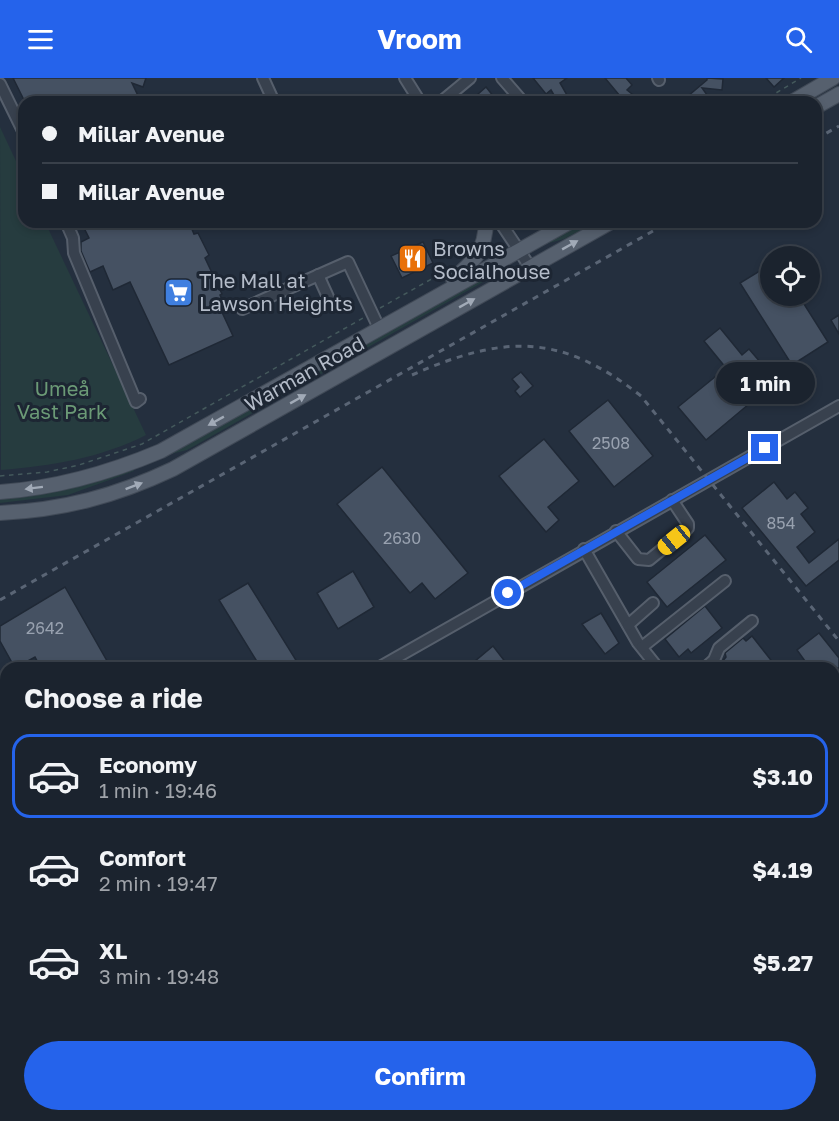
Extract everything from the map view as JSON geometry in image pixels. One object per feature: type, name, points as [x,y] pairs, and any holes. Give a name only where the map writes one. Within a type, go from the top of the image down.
[{"type":"main road","points":[[801,96],[826,80]]},
{"type":"main road","points":[[814,96],[826,80]]},
{"type":"main road","points":[[822,103],[839,94]]},
{"type":"main road","points":[[431,299],[479,254],[485,238],[486,228]]},
{"type":"main road","name":"Warman Road","points":[[0,492],[66,483],[109,472],[161,451],[559,228]]},
{"type":"main road","name":"Warman Road","points":[[0,513],[34,511],[92,500],[174,469],[600,228]]},
{"type":"street","points":[[263,78],[271,96]]},
{"type":"street","points":[[405,78],[416,96]]},
{"type":"street","points":[[448,96],[470,78]]},
{"type":"street","points":[[502,78],[517,96]]},
{"type":"street","points":[[0,84],[18,121]]},
{"type":"street","points":[[69,228],[74,238],[74,253],[136,402],[140,399]]},
{"type":"street","points":[[504,228],[530,267]]},
{"type":"street","points":[[242,309],[348,262],[379,328]]},
{"type":"street","points":[[318,275],[328,297]]},
{"type":"street","points":[[388,662],[839,406]]},
{"type":"street","points":[[616,531],[639,559],[649,560],[688,528],[688,524],[672,500]]},
{"type":"street","points":[[584,549],[628,625],[653,662]]},
{"type":"street","points":[[642,647],[725,581]]},
{"type":"street","points":[[628,625],[653,603]]},
{"type":"street","points":[[712,662],[719,648],[752,621]]},
{"type":"path","points":[[771,96],[801,78]]},
{"type":"path","points":[[0,476],[47,472],[79,465],[142,444],[449,269]]},
{"type":"green space","name":"Umeå Vast Park","points":[[0,127],[18,165],[18,228],[48,228],[146,435],[111,450],[75,460],[1,470]]},
{"type":"green space","points":[[571,228],[585,228],[564,239],[538,246]]},
{"type":"green space","points":[[501,265],[503,268],[490,278],[187,450],[171,454]]},
{"type":"green space","points":[[133,469],[134,471],[68,495],[0,503],[0,496]]},
{"type":"building","points":[[13,78],[146,78],[143,87],[132,83],[138,96],[22,96]]},
{"type":"building","points":[[533,78],[567,78],[560,83],[568,96],[554,96],[551,90],[546,94]]},
{"type":"building","points":[[605,78],[626,78],[632,85],[627,90],[634,96],[620,96]]},
{"type":"building","points":[[707,78],[723,79],[722,90],[702,88],[708,96],[688,96]]},
{"type":"building","points":[[766,78],[784,78],[774,87]]},
{"type":"building","points":[[486,87],[493,96],[476,96]]},
{"type":"building","name":"The Mall at Lawson Heights","points":[[84,228],[192,228],[194,234],[198,233],[209,255],[205,258],[222,294],[220,295],[225,306],[220,308],[233,336],[169,365],[130,282],[113,290],[103,266],[90,272],[81,251],[81,242],[89,238]]},
{"type":"building","name":"Browns Socialhouse","points":[[423,242],[433,263],[402,278],[391,256]]},
{"type":"building","points":[[760,271],[760,306],[805,306],[828,342],[792,365],[740,283]]},
{"type":"building","points":[[839,315],[839,334],[831,320]]},
{"type":"building","points":[[720,328],[742,355],[749,349],[761,363],[734,385],[749,404],[706,440],[678,407],[726,368],[704,341]]},
{"type":"building","points":[[521,372],[533,386],[520,397],[515,391],[519,387],[512,379]]},
{"type":"building","points":[[608,400],[653,456],[614,487],[569,431]]},
{"type":"building","points":[[544,439],[579,481],[548,507],[559,520],[546,532],[499,476]]},
{"type":"building","points":[[382,467],[468,573],[435,599],[422,583],[410,593],[337,504]]},
{"type":"building","points":[[774,482],[787,499],[795,492],[808,508],[801,514],[815,532],[797,547],[809,563],[839,539],[839,560],[806,586],[742,508]]},
{"type":"building","points":[[705,535],[726,560],[667,607],[647,582]]},
{"type":"building","points":[[353,571],[374,607],[338,629],[317,593]]},
{"type":"building","points":[[248,583],[297,662],[257,662],[219,600]]},
{"type":"building","points":[[65,587],[108,662],[38,662],[35,657],[26,662],[12,662],[0,641],[0,626]]},
{"type":"building","points":[[705,606],[722,628],[691,653],[688,649],[679,657],[665,639]]},
{"type":"building","points":[[601,613],[619,643],[605,654],[582,624]]},
{"type":"building","points":[[819,633],[839,658],[839,662],[806,662],[797,650]]},
{"type":"building","points":[[752,636],[772,662],[722,662],[726,657],[725,653],[743,638],[746,641]]},
{"type":"building","points":[[493,646],[505,662],[474,662]]},
{"type":"railway","points":[[822,136],[839,126]]},
{"type":"railway","points":[[0,600],[658,228]]},
{"type":"railway","points":[[412,375],[475,352],[503,347],[530,346],[557,351],[584,360],[612,375],[641,396],[839,641]]},
{"type":"place","name":"Browns Socialhouse","points":[[412,259]]},
{"type":"place","name":"The Mall at Lawson Heights","points":[[178,292]]},
{"type":"route","points":[[508,593],[765,448]]}]
